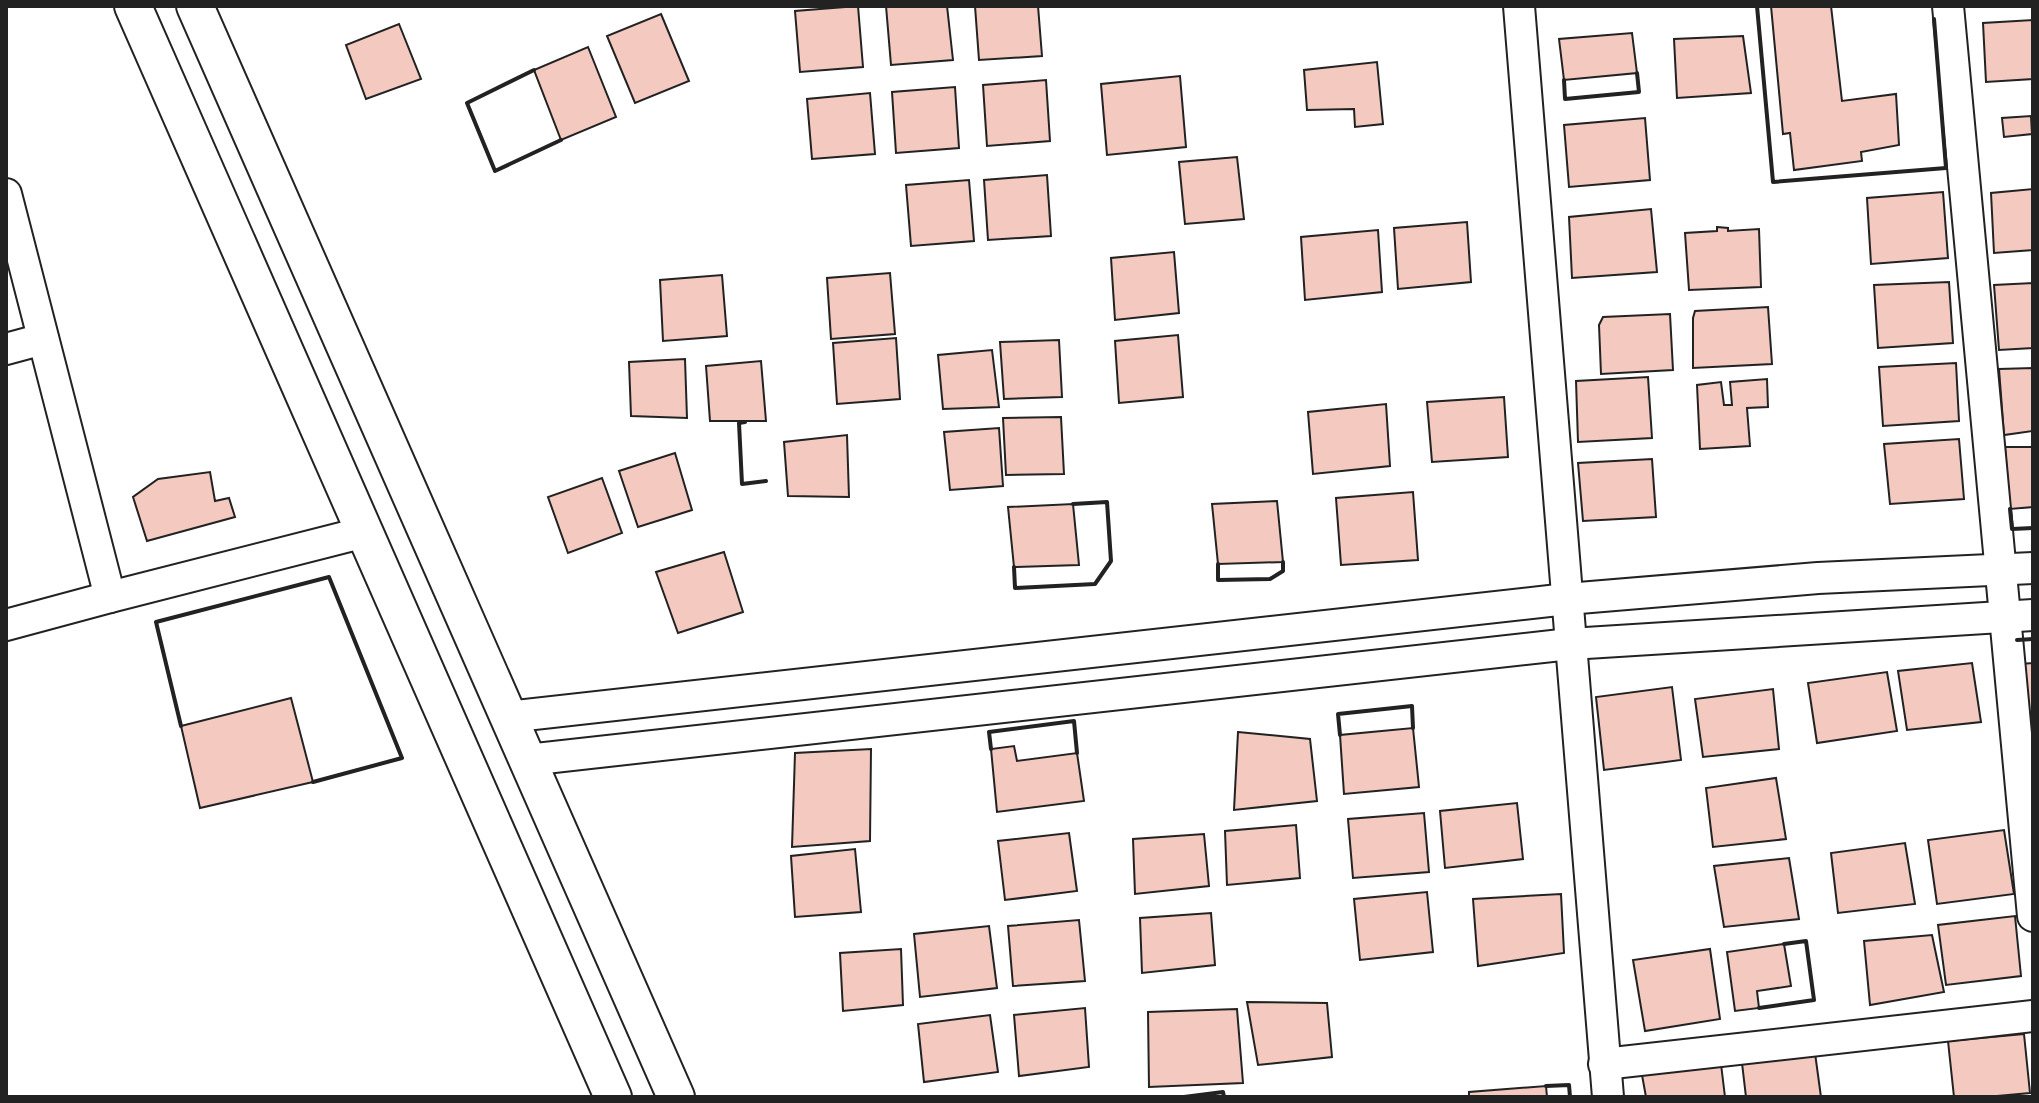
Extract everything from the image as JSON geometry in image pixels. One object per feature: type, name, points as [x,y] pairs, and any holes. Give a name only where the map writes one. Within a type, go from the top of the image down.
[{"type":"street","points":[[133,6],[613,1097]]},
{"type":"street","points":[[195,6],[676,1097]]},
{"type":"street","points":[[1519,6],[1608,1097]]},
{"type":"street","points":[[1948,6],[2000,568],[2019,616],[2033,916]]},
{"type":"street","points":[[6,194],[110,597]]},
{"type":"street","points":[[6,349],[43,339]]},
{"type":"street","points":[[6,625],[365,532]]},
{"type":"street","points":[[507,717],[1567,599],[1818,578],[2033,568]]},
{"type":"street","points":[[527,760],[1570,644],[2019,616]]},
{"type":"street","points":[[1604,1064],[2033,1016]]},
{"type":"building","points":[[858,6],[863,67],[800,72],[795,11]]},
{"type":"building","points":[[886,6],[947,6],[953,60],[891,65]]},
{"type":"building","points":[[975,6],[1038,6],[1042,56],[979,60]]},
{"type":"building","points":[[1771,6],[1831,6],[1842,101],[1896,94],[1899,145],[1861,152],[1862,161],[1794,170],[1790,133],[1783,134]]},
{"type":"building","points":[[661,14],[689,81],[635,103],[607,36]]},
{"type":"building","points":[[2033,20],[2033,79],[1986,82],[1983,23]]},
{"type":"building","points":[[399,24],[421,79],[366,99],[346,45]]},
{"type":"building","points":[[1632,33],[1637,73],[1564,80],[1559,39]]},
{"type":"building","points":[[1743,36],[1751,93],[1677,98],[1674,39]]},
{"type":"building","points":[[588,47],[616,117],[561,140],[534,70]]},
{"type":"building","points":[[1377,62],[1383,124],[1355,127],[1354,109],[1307,110],[1304,70]]},
{"type":"building","points":[[1180,76],[1186,147],[1107,155],[1101,84]]},
{"type":"building","points":[[1046,80],[1050,141],[987,146],[983,85]]},
{"type":"building","points":[[955,87],[959,148],[896,153],[892,92]]},
{"type":"building","points":[[870,93],[875,154],[812,159],[807,99]]},
{"type":"building","points":[[2031,116],[2032,134],[2004,137],[2002,118]]},
{"type":"building","points":[[1645,118],[1650,180],[1569,187],[1564,125]]},
{"type":"building","points":[[1237,157],[1244,219],[1185,224],[1179,162]]},
{"type":"building","points":[[1047,175],[1051,236],[988,240],[984,180]]},
{"type":"building","points":[[969,180],[974,241],[911,246],[906,185]]},
{"type":"building","points":[[2033,189],[2033,250],[1994,253],[1991,193]]},
{"type":"building","points":[[1943,192],[1948,258],[1871,264],[1867,198]]},
{"type":"building","points":[[1651,209],[1657,272],[1572,278],[1569,217]]},
{"type":"building","points":[[1467,222],[1471,282],[1398,289],[1394,228]]},
{"type":"building","points":[[1717,227],[1728,228],[1728,231],[1759,229],[1761,287],[1689,290],[1685,233],[1717,231]]},
{"type":"building","points":[[1378,230],[1382,292],[1305,300],[1301,237]]},
{"type":"building","points":[[1174,252],[1179,313],[1115,320],[1111,258]]},
{"type":"building","points":[[890,273],[895,334],[831,339],[827,278]]},
{"type":"building","points":[[722,275],[727,336],[663,341],[660,280]]},
{"type":"building","points":[[1949,282],[1953,343],[1878,348],[1874,285]]},
{"type":"building","points":[[2033,283],[2033,348],[1999,350],[1994,285]]},
{"type":"building","points":[[1768,307],[1772,364],[1693,368],[1695,311]]},
{"type":"building","points":[[1670,314],[1673,370],[1601,374],[1599,325],[1603,317]]},
{"type":"building","points":[[1178,335],[1183,397],[1119,403],[1115,341]]},
{"type":"building","points":[[896,338],[900,399],[837,404],[833,343]]},
{"type":"building","points":[[1059,340],[1062,397],[1004,399],[1000,342]]},
{"type":"building","points":[[992,350],[999,407],[943,409],[938,355]]},
{"type":"building","points":[[685,359],[687,418],[631,416],[629,362]]},
{"type":"building","points":[[761,361],[766,421],[710,421],[706,366]]},
{"type":"building","points":[[1956,363],[1959,421],[1883,426],[1879,367]]},
{"type":"building","points":[[2033,368],[2033,431],[2004,435],[1999,369]]},
{"type":"building","points":[[1648,377],[1652,438],[1578,442],[1576,381]]},
{"type":"building","points":[[1767,379],[1768,407],[1747,408],[1750,446],[1700,449],[1697,385],[1721,382],[1724,405],[1732,405],[1730,382]]},
{"type":"building","points":[[1504,397],[1508,457],[1432,462],[1427,402]]},
{"type":"building","points":[[1386,404],[1390,466],[1313,474],[1308,412]]},
{"type":"building","points":[[1061,417],[1064,474],[1006,475],[1003,418]]},
{"type":"building","points":[[999,428],[1003,486],[950,490],[944,432]]},
{"type":"building","points":[[847,435],[849,497],[788,496],[784,442]]},
{"type":"building","points":[[1959,439],[1964,499],[1890,504],[1884,444]]},
{"type":"building","points":[[2005,447],[2033,447],[2033,507],[2010,509]]},
{"type":"building","points":[[675,453],[692,510],[638,527],[619,471]]},
{"type":"building","points":[[1652,459],[1656,517],[1583,521],[1578,463]]},
{"type":"building","points":[[210,472],[215,501],[229,498],[235,517],[147,541],[133,497],[158,479]]},
{"type":"building","points":[[602,478],[622,533],[568,553],[548,497]]},
{"type":"building","points":[[1413,492],[1418,560],[1341,565],[1336,498]]},
{"type":"building","points":[[1277,501],[1283,562],[1218,564],[1212,504]]},
{"type":"building","points":[[1073,504],[1079,565],[1014,567],[1008,507]]},
{"type":"building","points":[[724,552],[743,612],[678,633],[656,572]]},
{"type":"building","points":[[1972,663],[1981,722],[1907,730],[1898,671]]},
{"type":"building","points":[[2033,663],[2033,727],[2027,727],[2020,664]]},
{"type":"building","points":[[1887,672],[1897,731],[1817,743],[1808,683]]},
{"type":"building","points":[[1672,687],[1681,760],[1604,770],[1596,697]]},
{"type":"building","points":[[1773,689],[1779,749],[1703,757],[1695,699]]},
{"type":"building","points":[[291,698],[313,782],[200,808],[181,726]]},
{"type":"building","points":[[1413,728],[1419,787],[1344,794],[1340,735]]},
{"type":"building","points":[[1238,732],[1310,739],[1317,801],[1234,810]]},
{"type":"building","points":[[1014,746],[1017,761],[1077,753],[1084,801],[997,812],[991,749]]},
{"type":"building","points":[[871,749],[870,841],[792,847],[795,753]]},
{"type":"building","points":[[1776,778],[1786,839],[1713,847],[1706,788]]},
{"type":"building","points":[[1517,803],[1523,859],[1445,868],[1440,811]]},
{"type":"building","points":[[1424,813],[1429,872],[1353,878],[1348,819]]},
{"type":"building","points":[[1296,825],[1300,878],[1227,885],[1225,831]]},
{"type":"building","points":[[2004,830],[2014,894],[1937,904],[1928,840]]},
{"type":"building","points":[[1069,833],[1077,891],[1005,900],[998,841]]},
{"type":"building","points":[[1204,834],[1209,886],[1135,894],[1133,839]]},
{"type":"building","points":[[1905,843],[1915,904],[1838,913],[1831,853]]},
{"type":"building","points":[[855,849],[861,912],[795,917],[791,856]]},
{"type":"building","points":[[1789,858],[1799,919],[1724,927],[1714,866]]},
{"type":"building","points":[[1427,892],[1433,952],[1360,960],[1354,899]]},
{"type":"building","points":[[1561,894],[1564,953],[1478,966],[1473,899]]},
{"type":"building","points":[[1211,913],[1215,965],[1142,973],[1140,918]]},
{"type":"building","points":[[2015,916],[2021,976],[1946,985],[1938,925]]},
{"type":"building","points":[[1079,920],[1085,981],[1013,986],[1008,926]]},
{"type":"building","points":[[989,926],[997,988],[920,997],[914,934]]},
{"type":"building","points":[[1932,935],[1944,992],[1870,1005],[1864,941]]},
{"type":"building","points":[[1784,944],[1791,986],[1757,991],[1759,1008],[1735,1011],[1727,952]]},
{"type":"building","points":[[901,949],[903,1005],[843,1011],[840,953]]},
{"type":"building","points":[[1710,949],[1720,1019],[1645,1031],[1633,960]]},
{"type":"building","points":[[1247,1002],[1327,1003],[1332,1057],[1258,1065]]},
{"type":"building","points":[[1085,1008],[1089,1067],[1019,1076],[1014,1015]]},
{"type":"building","points":[[1237,1009],[1243,1083],[1149,1087],[1148,1012]]},
{"type":"building","points":[[990,1015],[998,1072],[924,1082],[918,1024]]},
{"type":"building","points":[[2024,1034],[2030,1093],[1954,1097],[1948,1041]]},
{"type":"building","points":[[1815,1053],[1821,1097],[1746,1097],[1742,1063]]},
{"type":"building","points":[[1721,1064],[1725,1097],[1646,1097],[1642,1075]]},
{"type":"building","points":[[1546,1086],[1547,1097],[1469,1097],[1469,1092]]},
{"type":"wall","points":[[1757,6],[1773,182],[1946,168],[1934,19]]},
{"type":"wall","points":[[534,70],[467,103],[495,171],[561,140]]},
{"type":"wall","points":[[1564,80],[1565,99],[1639,92],[1637,73]]},
{"type":"wall","points":[[745,422],[739,423],[742,484],[766,481]]},
{"type":"wall","points":[[1014,567],[1015,588],[1095,584],[1111,561],[1107,502],[1073,504]]},
{"type":"wall","points":[[2010,509],[2012,529],[2033,528]]},
{"type":"wall","points":[[1218,564],[1218,580],[1270,579],[1283,571],[1283,562]]},
{"type":"wall","points":[[181,726],[156,622],[329,577],[402,758],[313,782]]},
{"type":"wall","points":[[2017,640],[2033,639]]},
{"type":"wall","points":[[1340,735],[1338,714],[1412,706],[1413,728]]},
{"type":"wall","points":[[991,749],[989,732],[1074,721],[1077,753]]},
{"type":"wall","points":[[1759,1008],[1814,1000],[1806,941],[1784,944]]},
{"type":"wall","points":[[1546,1086],[1569,1085],[1570,1097]]},
{"type":"wall","points":[[1184,1097],[1223,1092],[1224,1097]]}]
